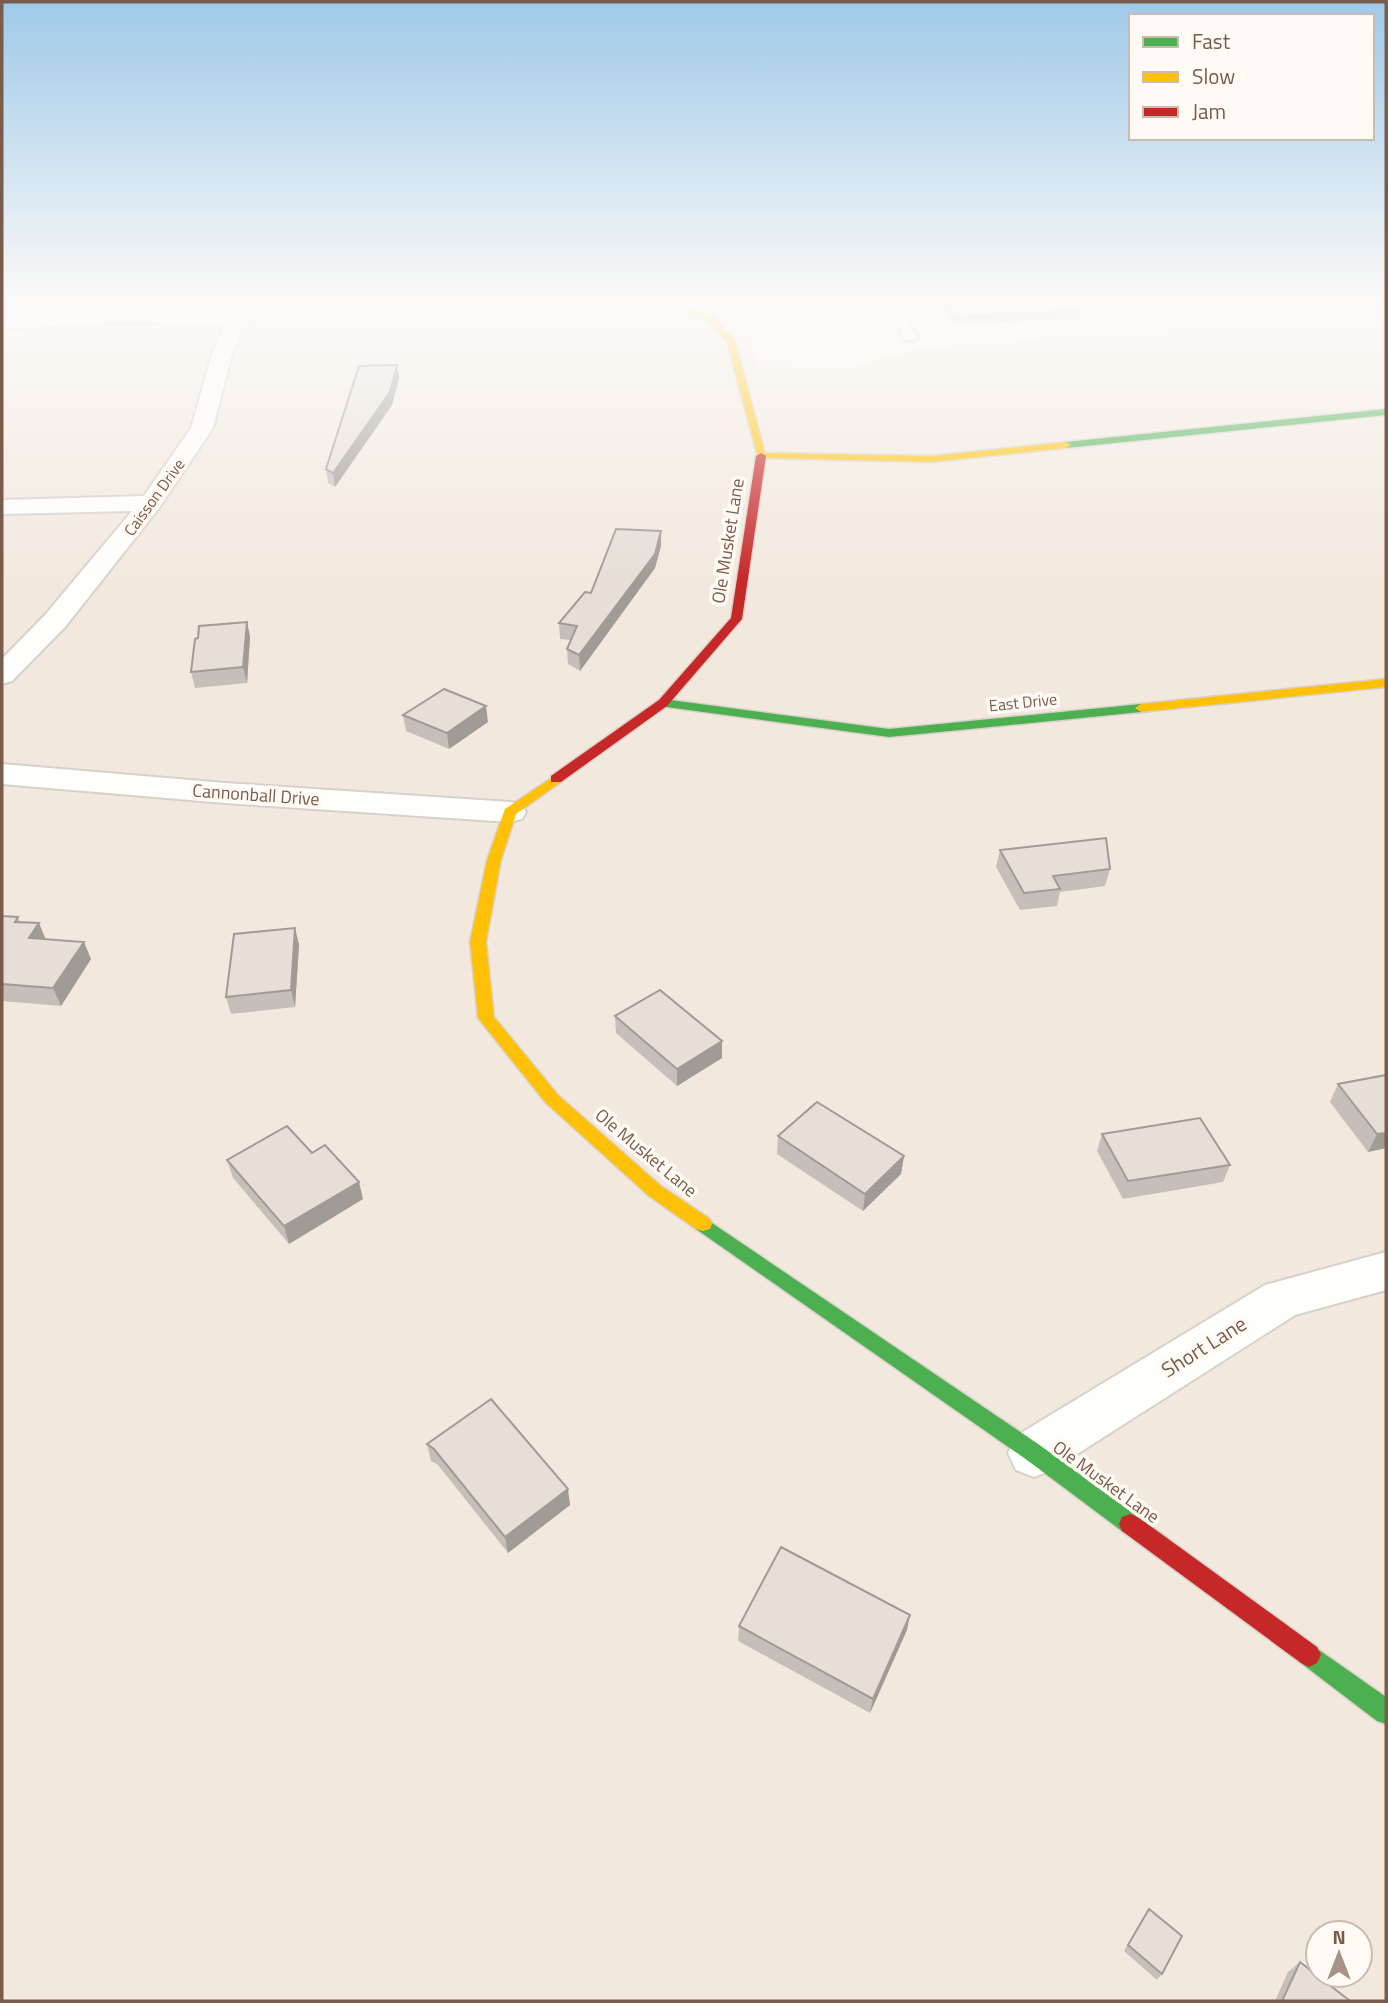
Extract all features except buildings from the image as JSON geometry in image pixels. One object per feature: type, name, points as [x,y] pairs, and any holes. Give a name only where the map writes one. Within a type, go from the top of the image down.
[{"type":"street","name":"Caisson Drive","points":[[2,675],[55,621],[151,503],[202,428],[211,393]]},
{"type":"street","points":[[745,393],[761,456],[932,459],[1386,412]]},
{"type":"street","name":"Ole Musket Lane","points":[[761,456],[736,619],[663,704],[510,812],[494,860],[478,942],[486,1018],[552,1099],[656,1191],[1034,1453],[1386,1712]]},
{"type":"street","points":[[2,507],[151,503]]},
{"type":"street","name":"East Drive","points":[[663,704],[888,733],[1386,683]]},
{"type":"street","name":"Cannonball Drive","points":[[2,774],[239,794],[510,812]]},
{"type":"street","name":"Short Lane","points":[[1034,1453],[1282,1298],[1386,1271]]},
{"type":"shaded area","points":[[2,393],[1386,393],[1386,2001],[2,2001]]},
{"type":"traffic: fast","points":[[1066,445],[1386,412]]},
{"type":"traffic: fast","points":[[663,703],[889,733],[1141,708]]},
{"type":"traffic: fast","points":[[703,1224],[1034,1453],[1130,1524]]},
{"type":"traffic: fast","points":[[1309,1655],[1386,1712]]},
{"type":"traffic: slow","points":[[745,393],[761,456],[932,459],[1066,445]]},
{"type":"traffic: slow","points":[[1141,708],[1386,683]]},
{"type":"traffic: slow","points":[[556,779],[510,812],[494,860],[478,942],[486,1018],[552,1099],[655,1191],[703,1224]]},
{"type":"traffic: jam","points":[[556,779],[663,703],[736,619],[761,456]]},
{"type":"traffic: jam","points":[[1130,1524],[1309,1655]]}]
